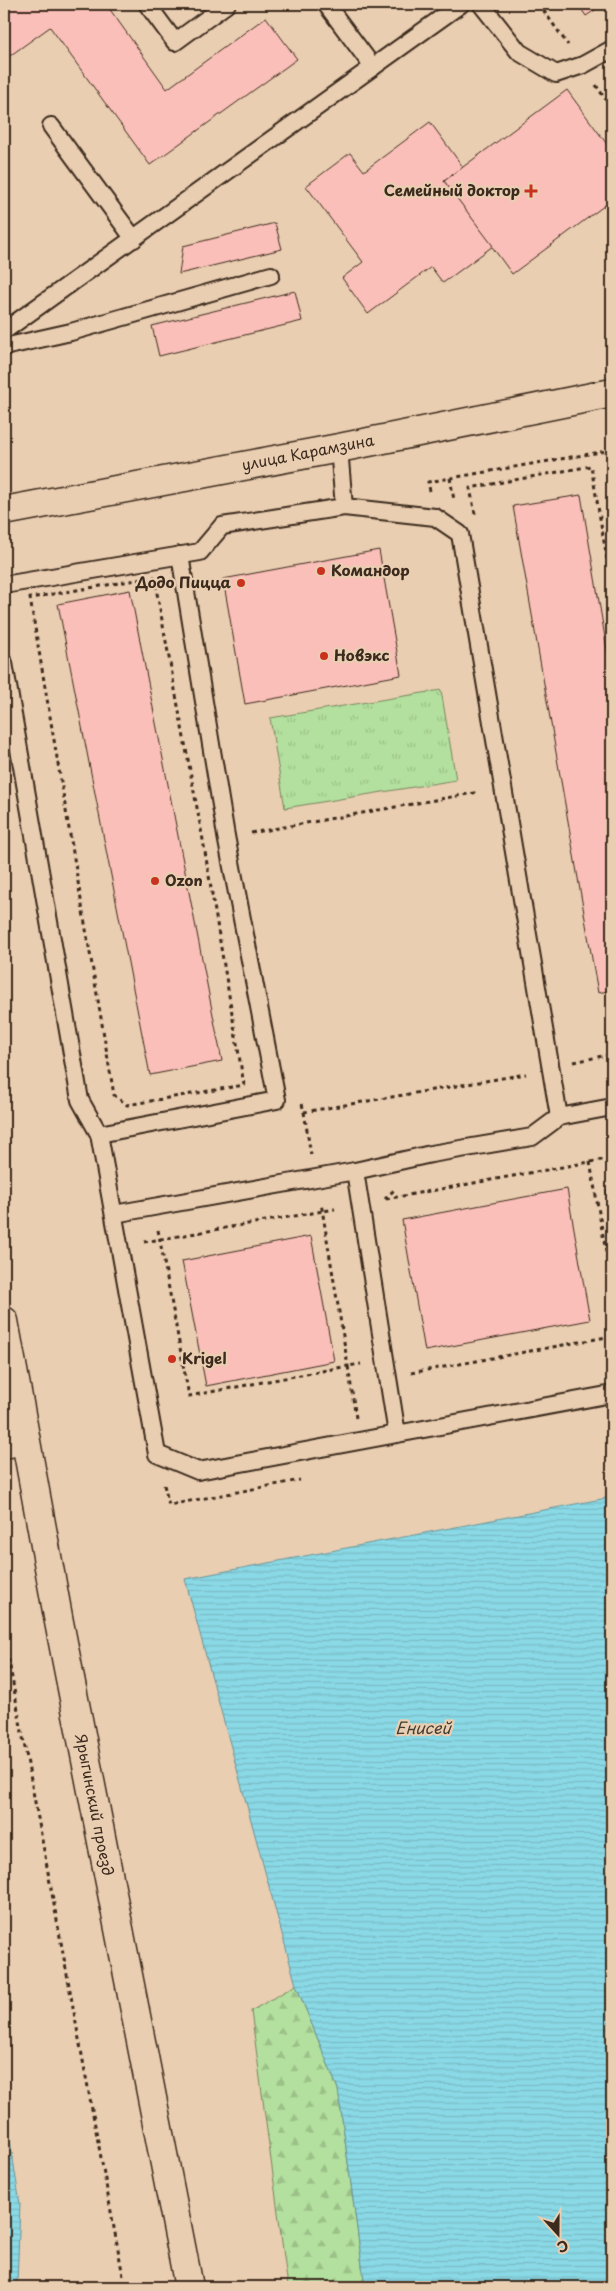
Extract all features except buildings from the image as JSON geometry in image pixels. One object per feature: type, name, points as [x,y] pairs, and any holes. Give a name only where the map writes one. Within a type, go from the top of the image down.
[{"type":"main road","name":"улица Карамзина","points":[[4,511],[338,448],[612,392]]},
{"type":"main road","name":"Ярыгинский проезд","points":[[4,1321],[14,1442],[188,2287]]},
{"type":"lane","points":[[147,4],[175,42],[227,4]]},
{"type":"lane","points":[[326,4],[373,67]]},
{"type":"lane","points":[[4,331],[461,4]]},
{"type":"lane","points":[[481,4],[519,52],[556,74],[583,66],[612,49]]},
{"type":"lane","points":[[51,126],[134,239]]},
{"type":"lane","points":[[4,347],[71,332],[271,275]]},
{"type":"lane","points":[[338,448],[344,506]]},
{"type":"lane","points":[[4,585],[200,552],[222,526],[344,506],[434,517],[460,534],[558,1117]]},
{"type":"lane","points":[[99,1134],[277,1100],[226,836],[180,555]]},
{"type":"lane","points":[[4,663],[80,1100],[99,1134],[157,1454],[198,1471],[612,1394]]},
{"type":"lane","points":[[114,1214],[356,1171],[431,1154],[532,1137],[558,1117],[612,1107]]},
{"type":"lane","points":[[356,1171],[397,1434]]},
{"type":"path","points":[[539,4],[583,66]]},
{"type":"path","points":[[434,517],[428,482],[612,450]]},
{"type":"path","points":[[475,516],[470,488],[591,466],[612,588]]},
{"type":"path","points":[[154,577],[203,840],[244,1085],[127,1105],[114,1095],[30,598],[154,577]]},
{"type":"path","points":[[251,833],[485,791]]},
{"type":"path","points":[[249,823],[253,842]]},
{"type":"path","points":[[570,1053],[572,1062],[612,1054]]},
{"type":"path","points":[[300,1094],[304,1112],[531,1073]]},
{"type":"path","points":[[119,1246],[323,1212],[612,1158]]},
{"type":"path","points":[[590,1162],[612,1286]]},
{"type":"path","points":[[384,1200],[397,1186]]},
{"type":"path","points":[[384,1200],[386,1209]]},
{"type":"path","points":[[323,1212],[360,1442]]},
{"type":"path","points":[[160,1239],[189,1396],[384,1360]]},
{"type":"path","points":[[388,1378],[612,1336]]},
{"type":"path","points":[[410,1364],[412,1373]]},
{"type":"path","points":[[4,1635],[125,2287]]},
{"type":"green space","points":[[441,690],[456,780],[285,808],[270,718]]},
{"type":"green space","points":[[296,1985],[338,2089],[365,2287],[288,2287],[251,2011]]},
{"type":"water","name":"Енисей","points":[[612,1497],[612,2287],[365,2287],[338,2089],[296,1985],[185,1579]]},
{"type":"water","points":[[4,2102],[20,2204],[17,2284],[5,2287]]},
{"type":"place","name":"Семейный доктор","points":[[531,191]]},
{"type":"place","name":"Командор","points":[[321,571]]},
{"type":"place","name":"Додо Пицца","points":[[241,583]]},
{"type":"place","name":"Новэкс","points":[[324,656]]},
{"type":"place","name":"Ozon","points":[[155,881]]},
{"type":"place","name":"Krigel","points":[[172,1359]]}]
